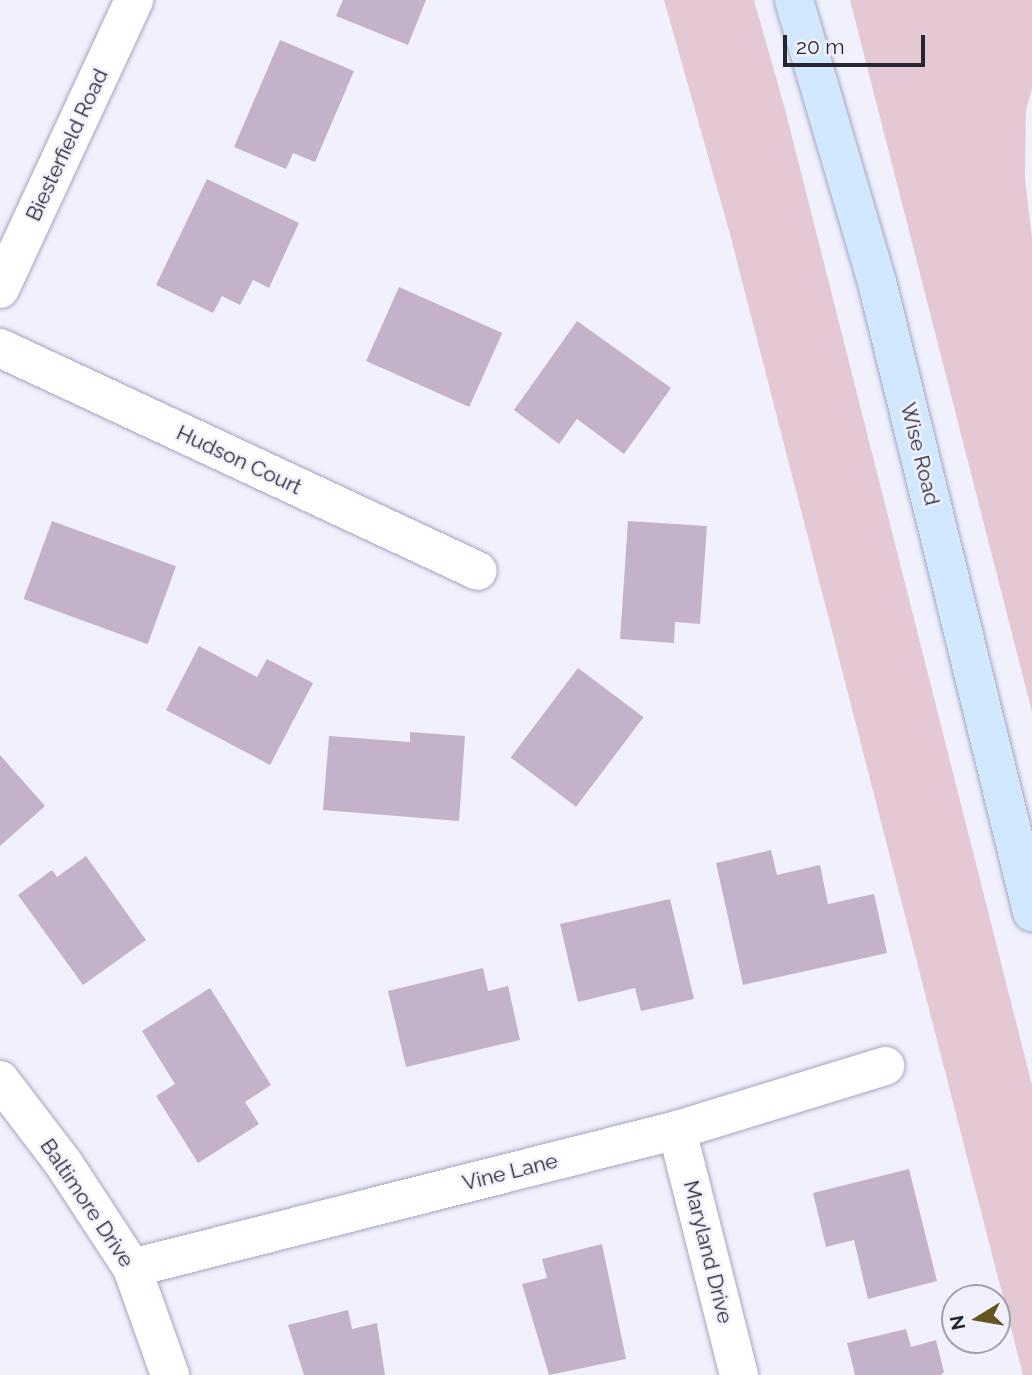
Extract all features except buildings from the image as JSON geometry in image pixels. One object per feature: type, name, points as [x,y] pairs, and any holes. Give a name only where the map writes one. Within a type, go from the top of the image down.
[{"type":"street","name":"Biesterfield Road","points":[[0,289],[134,0]]},
{"type":"street","name":"Wise Road","points":[[794,0],[877,282],[1032,912]]},
{"type":"street","name":"Hudson Court","points":[[0,348],[478,571]]},
{"type":"street","name":"Vine Lane","points":[[132,1268],[677,1129],[885,1066]]},
{"type":"street","name":"Baltimore Drive","points":[[0,1080],[64,1164],[132,1268],[170,1375]]},
{"type":"street","name":"Maryland Drive","points":[[677,1129],[739,1375]]},
{"type":"shaded area","points":[[664,0],[754,0],[786,113],[1032,1085],[1032,1375],[1023,1375],[1011,1328],[1011,1284],[1000,1284],[730,234]]},
{"type":"shaded area","points":[[850,0],[1032,0],[1032,88],[1026,111],[1025,179],[1032,238],[1032,712]]}]
